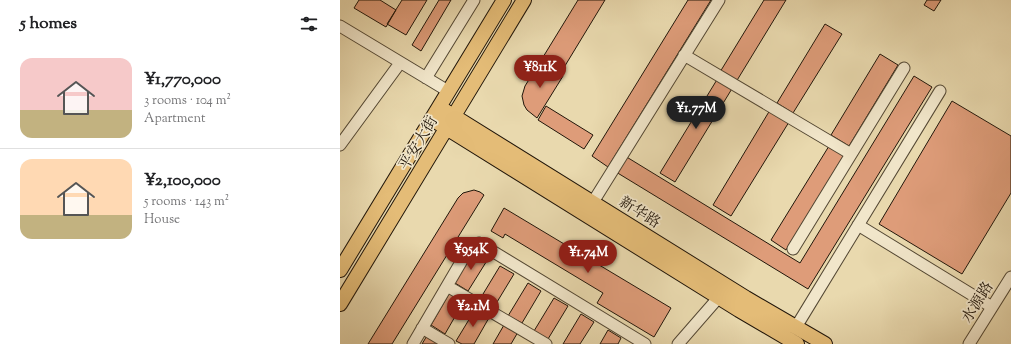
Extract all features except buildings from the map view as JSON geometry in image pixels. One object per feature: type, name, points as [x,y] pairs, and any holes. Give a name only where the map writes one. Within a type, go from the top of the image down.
[{"type":"main road","name":"平安大街","points":[[340,270],[504,0]]},
{"type":"main road","name":"平安大街","points":[[340,304],[524,0]]},
{"type":"main road","name":"新华路","points":[[435,113],[593,202],[746,298],[825,344]]},
{"type":"main road","name":"新华路","points":[[450,122],[719,297],[797,344]]},
{"type":"street","points":[[426,78],[474,0]]},
{"type":"street","points":[[593,202],[719,0]]},
{"type":"street","points":[[340,26],[448,91]]},
{"type":"street","points":[[684,55],[851,154]]},
{"type":"street","points":[[340,145],[400,62]]},
{"type":"street","points":[[793,249],[904,68]]},
{"type":"street","points":[[796,327],[940,91]]},
{"type":"street","points":[[858,225],[992,307]]},
{"type":"street","points":[[413,344],[471,245],[479,243],[645,344]]},
{"type":"street","name":"水源路","points":[[969,344],[1011,277]]},
{"type":"street","points":[[447,286],[546,344]]},
{"type":"street","points":[[678,344],[719,297]]},
{"type":"street","points":[[422,328],[448,344]]}]
